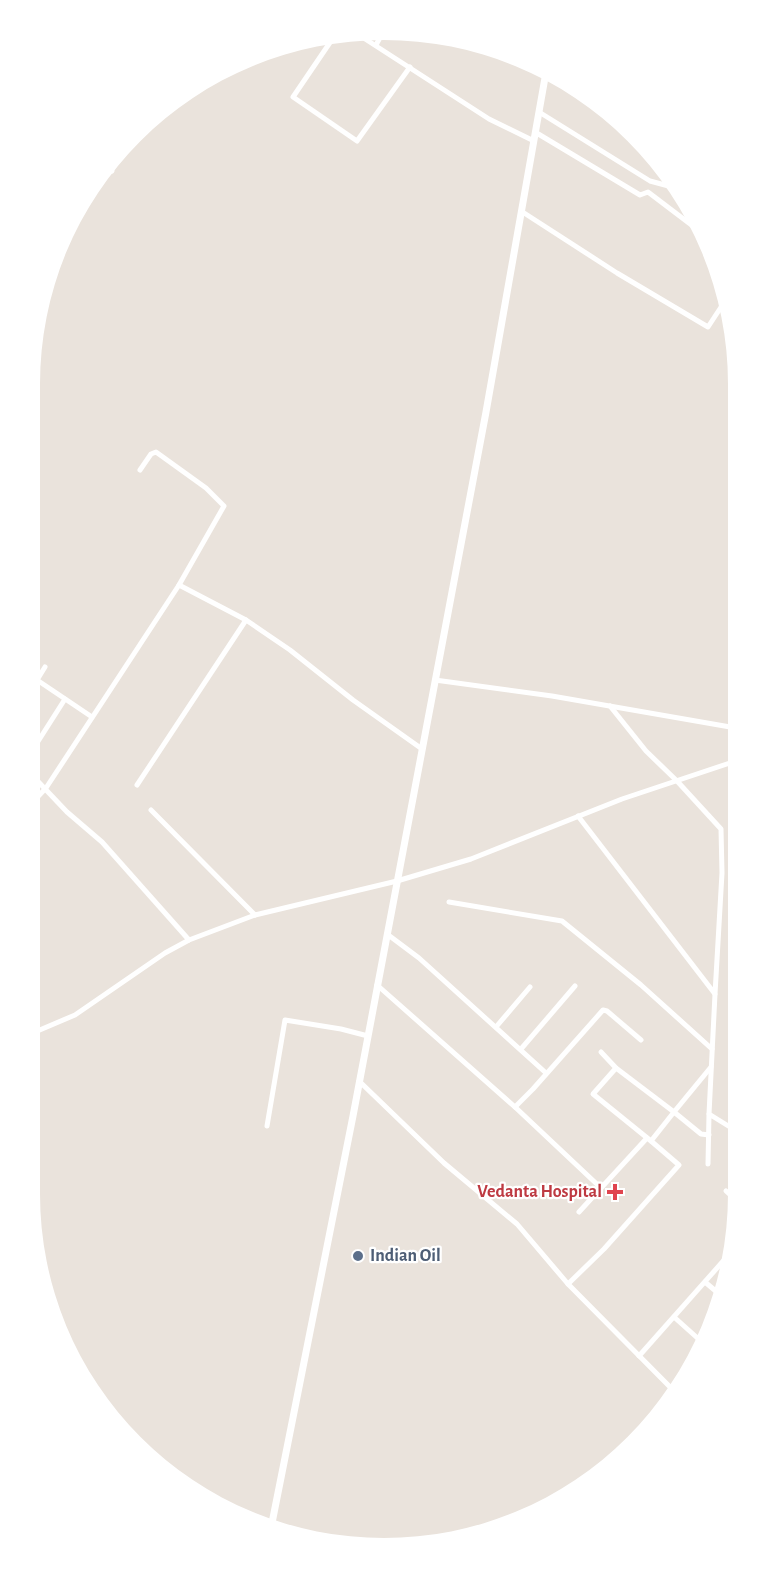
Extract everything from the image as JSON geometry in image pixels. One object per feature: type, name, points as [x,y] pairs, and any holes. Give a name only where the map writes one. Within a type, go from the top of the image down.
[{"type":"main road","points":[[273,1519],[368,1036],[544,81]]},
{"type":"street","points":[[376,45],[379,40]]},
{"type":"street","points":[[369,41],[489,119],[534,141]]},
{"type":"street","points":[[328,45],[293,97],[357,141],[410,67]]},
{"type":"street","points":[[539,112],[650,181],[664,185]]},
{"type":"street","points":[[536,132],[640,195],[648,192],[686,221]]},
{"type":"street","points":[[521,211],[617,273],[708,327],[719,310]]},
{"type":"street","points":[[40,794],[179,585],[224,506],[206,488],[156,452],[151,454],[140,471]]},
{"type":"street","points":[[179,585],[246,620],[290,650],[353,700],[422,749]]},
{"type":"street","points":[[137,785],[246,620]]},
{"type":"street","points":[[40,675],[45,667]]},
{"type":"street","points":[[435,680],[610,706],[728,727]]},
{"type":"street","points":[[40,682],[92,717]]},
{"type":"street","points":[[40,738],[65,699]]},
{"type":"street","points":[[610,706],[646,750],[721,829],[722,873],[708,1164]]},
{"type":"street","points":[[40,1030],[75,1015],[189,939],[255,915],[397,881],[471,859],[622,799],[728,764]]},
{"type":"street","points":[[40,782],[67,812],[102,842],[189,939]]},
{"type":"street","points":[[151,810],[255,915]]},
{"type":"street","points":[[578,816],[715,994]]},
{"type":"street","points":[[448,902],[562,921],[641,985],[712,1049]]},
{"type":"street","points":[[387,934],[419,958],[546,1073]]},
{"type":"street","points":[[377,985],[515,1107],[600,1188]]},
{"type":"street","points":[[521,1049],[575,986]]},
{"type":"street","points":[[496,1027],[530,987]]},
{"type":"street","points":[[515,1107],[603,1010],[641,1040]]},
{"type":"street","points":[[267,1126],[285,1020],[368,1036]]},
{"type":"street","points":[[601,1052],[616,1068],[701,1134],[709,1134]]},
{"type":"street","points":[[579,1212],[674,1112],[711,1067]]},
{"type":"street","points":[[568,1284],[604,1249],[679,1165],[592,1094],[616,1068]]},
{"type":"street","points":[[359,1081],[444,1163],[517,1224],[568,1284],[670,1386]]},
{"type":"street","points":[[709,1114],[728,1126]]},
{"type":"street","points":[[639,1356],[720,1265]]},
{"type":"street","points":[[705,1282],[714,1289]]},
{"type":"street","points":[[674,1317],[696,1337]]},
{"type":"place","name":"Vedanta Hospital","points":[[615,1192]]},
{"type":"place","name":"Indian Oil","points":[[358,1256]]}]
